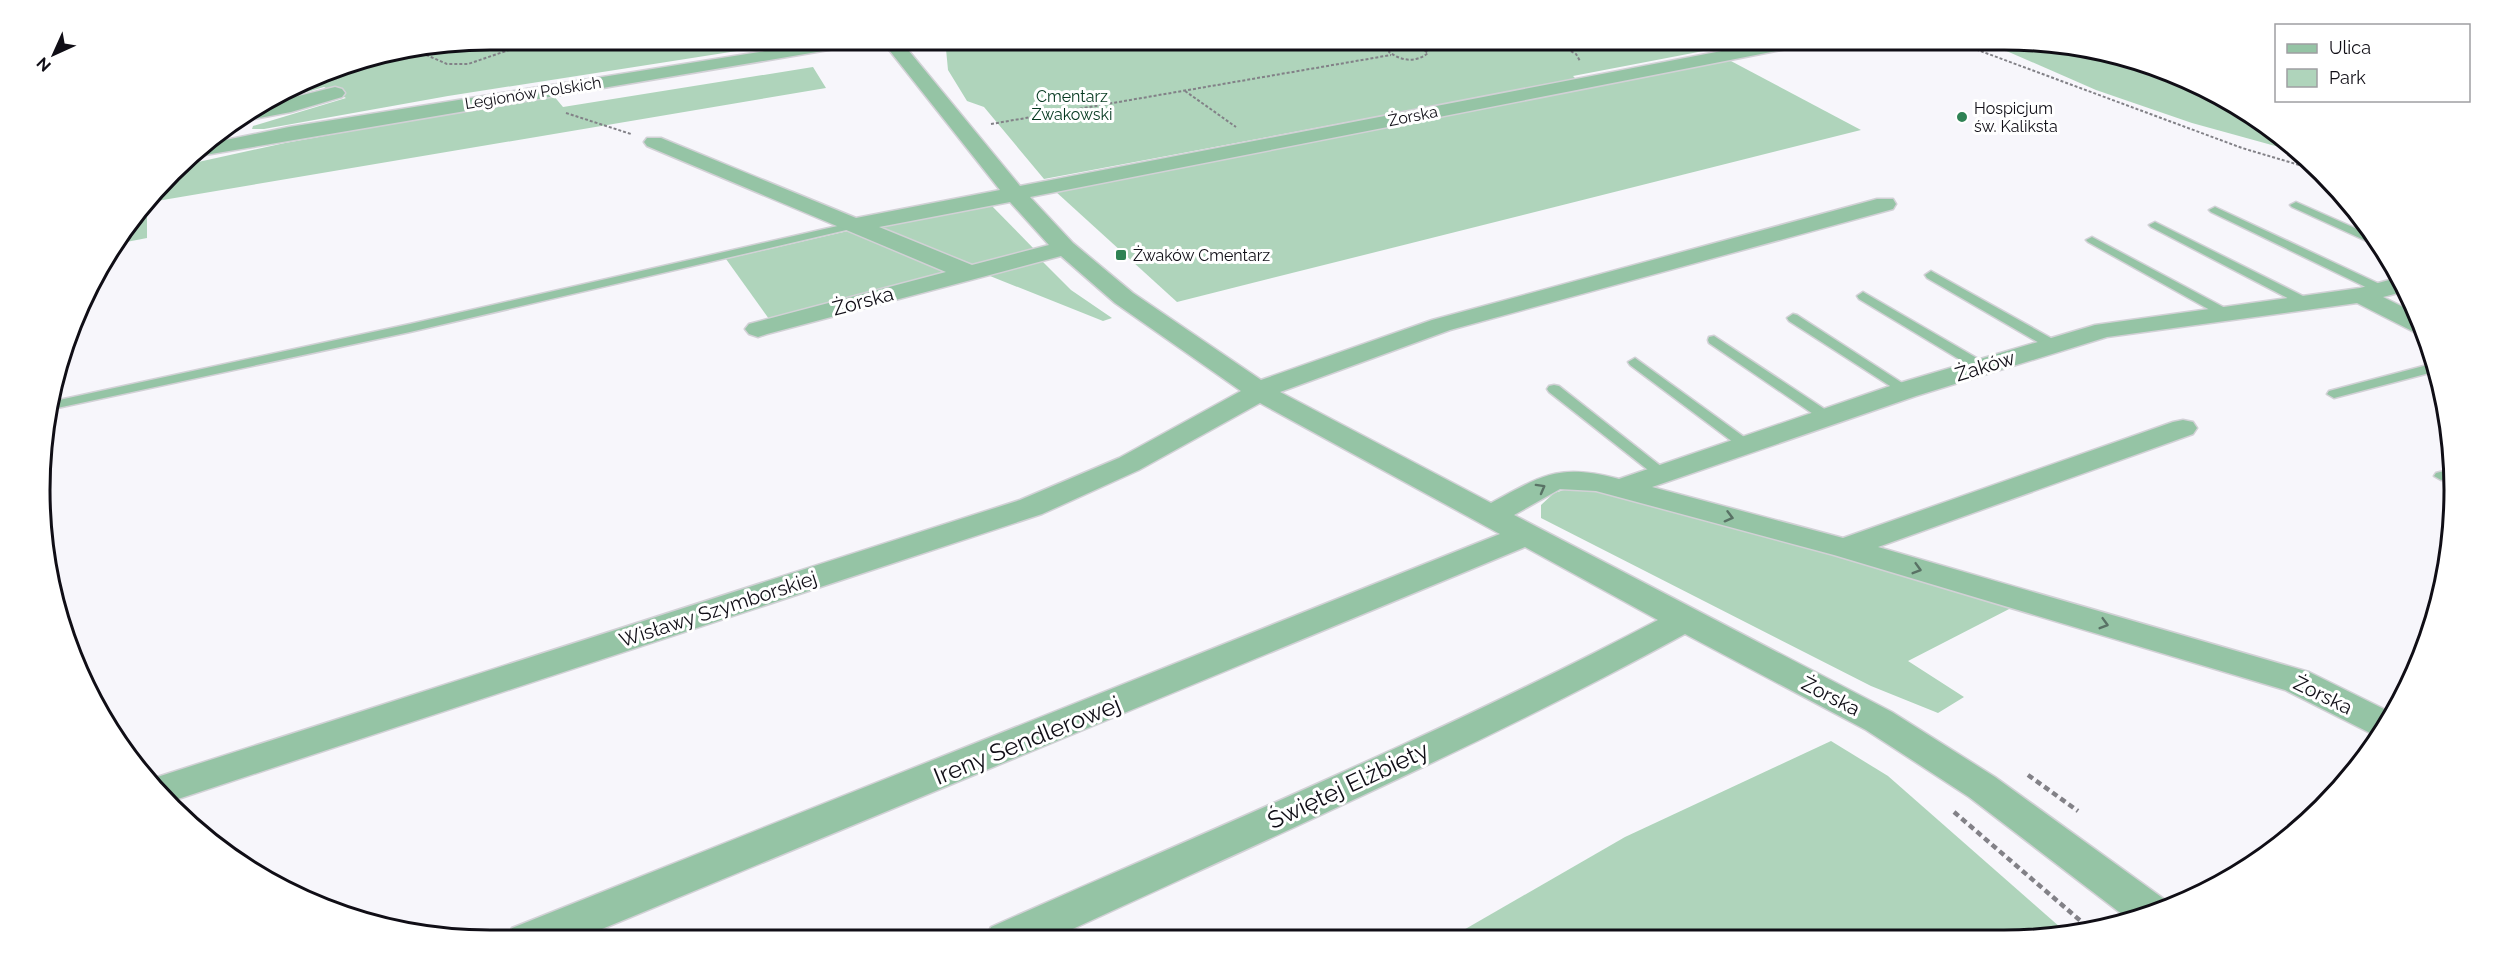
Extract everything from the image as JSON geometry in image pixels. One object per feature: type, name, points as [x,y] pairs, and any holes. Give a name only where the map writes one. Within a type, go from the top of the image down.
[{"type":"street","name":"Legionów Polskich","points":[[213,148],[479,101],[805,50]]},
{"type":"street","name":"Żorska","points":[[899,50],[1014,193],[1065,248],[1124,298],[1260,392],[1526,536],[1879,721],[1982,787],[2144,907]]},
{"type":"street","name":"Żorska","points":[[855,225],[1755,50]]},
{"type":"street","points":[[272,108],[335,93]]},
{"type":"street","points":[[232,144],[239,128]]},
{"type":"street","points":[[654,142],[968,272]]},
{"type":"street","points":[[1260,392],[1277,382],[1441,325],[1885,204]]},
{"type":"street","name":"Żorska","points":[[758,329],[1065,248]]},
{"type":"street","points":[[2382,290],[2407,313]]},
{"type":"street","name":"Żaków","points":[[1621,488],[1906,390],[2104,330],[2382,290]]},
{"type":"street","name":"Wisławy Szymborskiej","points":[[167,788],[1030,507],[1129,464],[1260,392]]},
{"type":"street","points":[[1845,548],[2183,428]]},
{"type":"street","name":"Żorska","points":[[1490,516],[1553,481],[1573,479],[1621,488],[1845,548],[2297,681],[2378,722]]},
{"type":"street","name":"Ireny Sendlerowej","points":[[554,930],[1526,536]]},
{"type":"street","name":"Świętej Elżbiety","points":[[1028,930],[1392,765],[1590,670],[1685,620]]},
{"type":"lane","points":[[2296,205],[2363,236]]},
{"type":"lane","points":[[2215,210],[2382,290]]},
{"type":"lane","points":[[58,404],[410,328],[855,225]]},
{"type":"lane","points":[[2154,225],[2305,302]]},
{"type":"lane","points":[[2092,240],[2223,312]]},
{"type":"lane","points":[[1931,275],[2054,345]]},
{"type":"lane","points":[[1863,296],[1982,367]]},
{"type":"lane","points":[[1793,318],[1906,390]]},
{"type":"lane","points":[[1714,340],[1827,417]]},
{"type":"lane","points":[[1635,362],[1746,445]]},
{"type":"lane","points":[[2334,394],[2427,369]]},
{"type":"lane","points":[[1554,389],[1662,474]]},
{"type":"path","points":[[425,54],[458,66],[510,50]]},
{"type":"path","points":[[1390,50],[1391,55]]},
{"type":"path","points":[[990,125],[1391,55],[1406,59],[1418,58],[1427,55],[1425,50]]},
{"type":"path","points":[[1569,50],[1576,54],[1582,65]]},
{"type":"path","points":[[1978,50],[2242,148],[2301,165]]},
{"type":"path","points":[[1185,91],[1237,127]]},
{"type":"path","points":[[564,112],[654,142]]},
{"type":"green space","points":[[461,50],[743,50],[448,96],[264,129],[252,129],[253,126],[346,98],[324,87],[293,96],[321,83],[376,65],[404,58]]},
{"type":"green space","name":"Cmentarz Żwakowski","points":[[946,50],[1709,50],[1573,76],[1576,79],[1044,179],[984,107],[967,101],[948,70]]},
{"type":"green space","points":[[2004,50],[2061,53],[2146,73],[2199,95],[2249,124],[2279,147],[2192,123],[2096,90]]},
{"type":"green space","points":[[1729,60],[1861,130],[1177,302],[1055,191]]},
{"type":"green space","points":[[813,67],[826,88],[158,201],[196,162],[285,143],[553,95],[563,107]]},
{"type":"green space","points":[[987,201],[1037,252],[970,268],[868,225]]},
{"type":"green space","points":[[147,215],[147,238],[126,242]]},
{"type":"green space","points":[[852,230],[950,272],[769,319],[726,259]]},
{"type":"green space","points":[[1039,258],[1071,290],[1112,318],[1103,321],[980,272]]},
{"type":"green space","points":[[1574,487],[1611,491],[2015,606],[1908,661],[1964,697],[1938,713],[1871,686],[1541,518],[1541,505],[1554,493]]},
{"type":"green space","points":[[1831,741],[1888,776],[2060,927],[2033,930],[1464,930],[1625,837]]},
{"type":"place","name":"Hospicjum św. Kaliksta","points":[[1962,117]]},
{"type":"place","name":"Żwaków Cmentarz","points":[[1121,255]]}]
